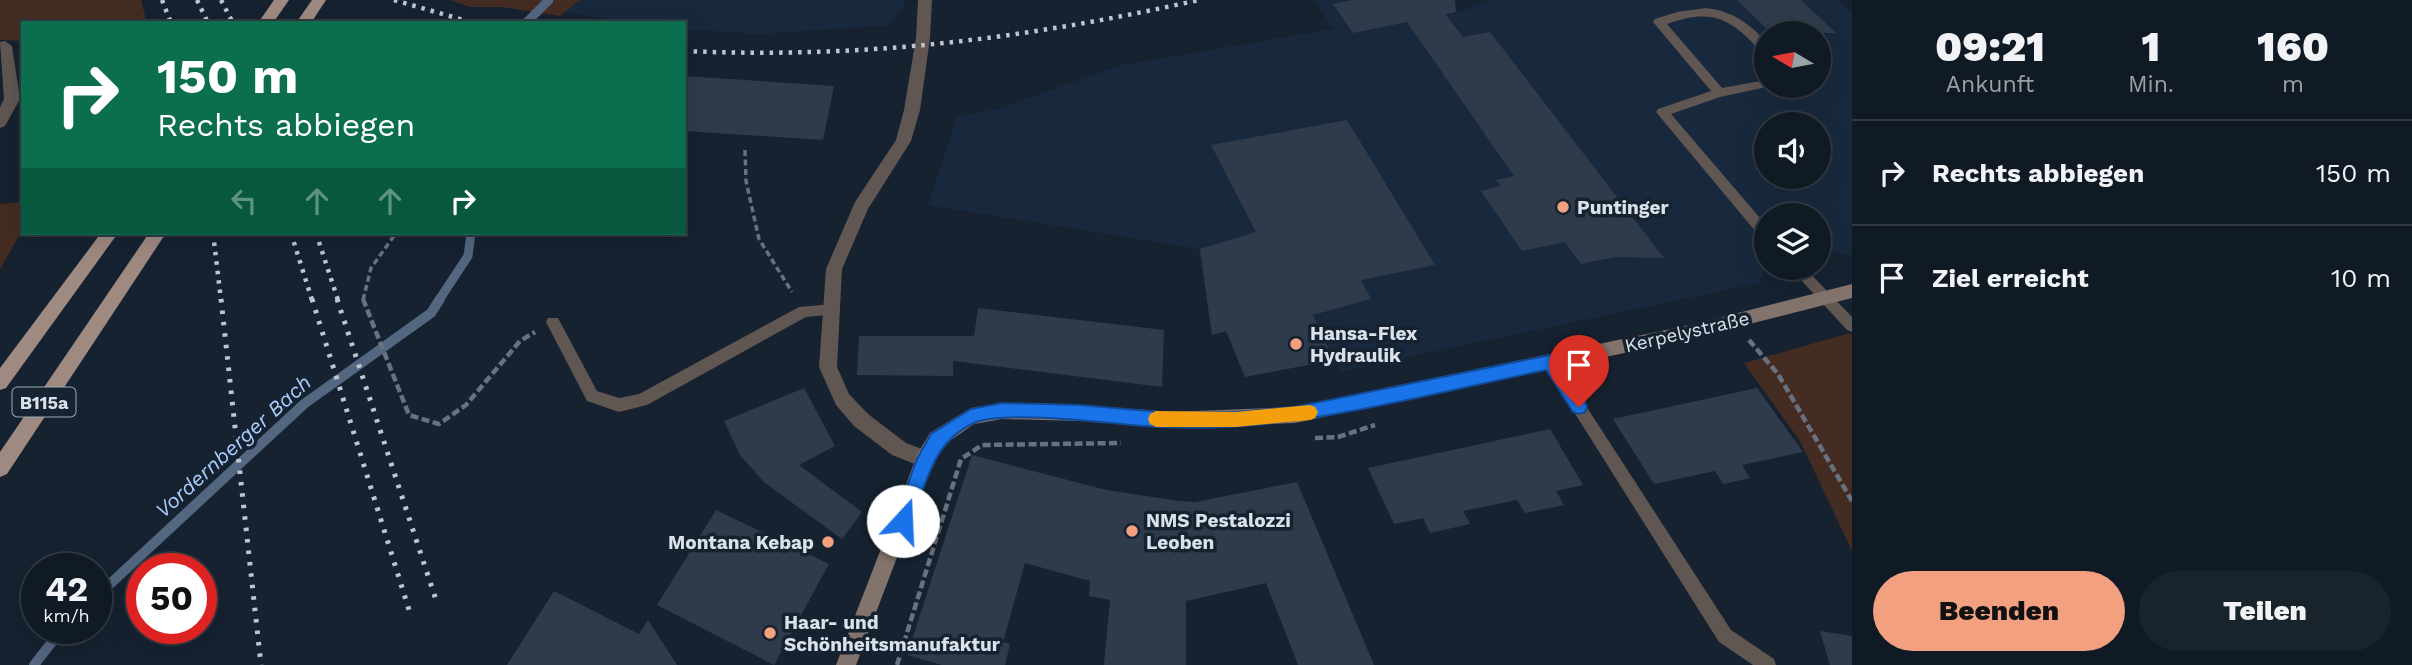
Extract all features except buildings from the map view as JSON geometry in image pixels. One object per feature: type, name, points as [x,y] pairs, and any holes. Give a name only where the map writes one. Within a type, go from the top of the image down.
[{"type":"main road","points":[[266,21],[282,0]]},
{"type":"main road","points":[[304,21],[319,0]]},
{"type":"main road","name":"B115a","points":[[0,382],[109,235]]},
{"type":"main road","name":"B115a","points":[[0,468],[157,235]]},
{"type":"main road","name":"Kerpelystraße","points":[[846,665],[925,459],[937,439],[971,416],[1002,411],[1080,413],[1172,420],[1236,420],[1295,415],[1735,322],[1852,291]]},
{"type":"street","points":[[925,0],[923,37],[912,110],[903,141],[860,207],[834,269],[828,367],[842,399],[861,420],[899,449],[925,459]]},
{"type":"street","points":[[0,122],[12,99],[2,46]]},
{"type":"lane","points":[[1719,93],[1659,22],[1713,11],[1727,14],[1754,38]]},
{"type":"lane","points":[[1754,86],[1719,93],[1662,111],[1754,220]]},
{"type":"lane","points":[[1809,280],[1852,326]]},
{"type":"lane","points":[[552,322],[592,396],[620,405],[642,400],[804,311],[832,310]]},
{"type":"lane","points":[[1550,362],[1726,636],[1769,665]]},
{"type":"path","points":[[745,150],[746,181],[759,239],[789,287]]},
{"type":"path","points":[[394,236],[371,268],[362,296],[392,378],[409,415],[439,424],[466,405],[520,341],[552,322]]},
{"type":"path","points":[[1735,322],[1778,374],[1852,501]]},
{"type":"shaded area","points":[[0,0],[141,0],[146,21],[21,21],[21,41],[0,40]]},
{"type":"shaded area","points":[[450,0],[580,0],[560,16],[501,7],[470,7]]},
{"type":"shaded area","points":[[580,0],[907,0],[890,25],[760,34],[686,29],[686,21],[621,21],[565,12]]},
{"type":"shaded area","points":[[1314,0],[1443,0],[1455,14],[1488,0],[1838,0],[1852,13],[1852,255],[1831,251],[1831,203],[1754,203],[1754,280],[1760,280],[1759,283],[1341,371],[1313,315],[1212,335],[1199,249],[928,205],[957,116],[994,110],[1122,65],[1333,29]]},
{"type":"shaded area","points":[[21,202],[21,232],[0,269],[0,204]]},
{"type":"shaded area","points":[[1850,333],[1852,551],[1800,441],[1744,363]]},
{"type":"waterway","name":"Vordernberger Bach","points":[[528,21],[549,0]]},
{"type":"waterway","name":"Vordernberger Bach","points":[[439,300],[468,256],[471,235]]},
{"type":"waterway","name":"Vordernberger Bach","points":[[112,582],[304,404],[431,313],[440,299]]},
{"type":"waterway","name":"Vordernberger Bach","points":[[34,665],[50,644]]},
{"type":"railway","points":[[162,0],[170,21]]},
{"type":"railway","points":[[197,0],[207,21]]},
{"type":"railway","points":[[221,0],[232,21]]},
{"type":"railway","points":[[394,0],[467,21]]},
{"type":"railway","points":[[686,51],[815,52],[943,43],[1070,26],[1199,0]]},
{"type":"railway","points":[[213,235],[221,300]]},
{"type":"railway","points":[[292,235],[312,300]]},
{"type":"railway","points":[[317,235],[338,300]]},
{"type":"railway","points":[[221,299],[261,665]]},
{"type":"railway","points":[[312,299],[410,613]]},
{"type":"railway","points":[[337,299],[436,600]]},
{"type":"slow traffic","points":[[1156,419],[1236,420],[1310,412]]},
{"type":"place","name":"Puntinger","points":[[1563,207]]},
{"type":"place","name":"Hansa-Flex Hydraulik","points":[[1296,344]]},
{"type":"place","name":"NMS Pestalozzi Leoben","points":[[1132,531]]},
{"type":"place","name":"Montana Kebap","points":[[828,542]]},
{"type":"place","name":"Haar- und Schönheitsmanufaktur","points":[[770,633]]},
{"type":"route","points":[[903,521],[925,459],[937,439],[971,416],[1002,411],[1080,413],[1172,420],[1236,420],[1295,415],[1550,362],[1579,407]]}]
